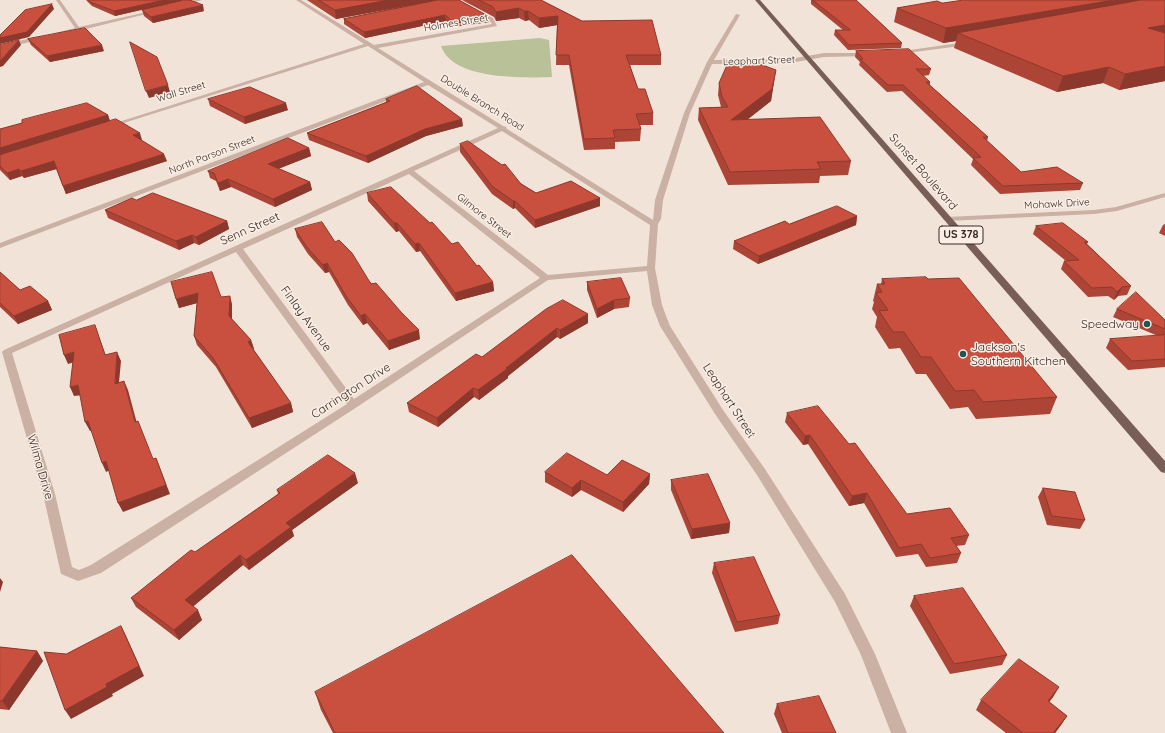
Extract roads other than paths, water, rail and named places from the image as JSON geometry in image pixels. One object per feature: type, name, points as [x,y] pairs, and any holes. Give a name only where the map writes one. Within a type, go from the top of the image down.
[{"type":"main road","name":"Sunset Boulevard","points":[[757,0],[1165,469]]},
{"type":"street","points":[[58,0],[78,29]]},
{"type":"street","points":[[171,7],[200,0]]},
{"type":"street","name":"Double Branch Road","points":[[298,0],[504,128],[654,224]]},
{"type":"street","points":[[446,1],[454,0]]},
{"type":"street","name":"Holmes Street","points":[[371,46],[495,26],[491,19],[454,0]]},
{"type":"street","points":[[0,47],[164,9]]},
{"type":"street","name":"Leaphart Street","points":[[738,14],[710,62],[687,113],[659,200],[657,219],[654,224],[651,268],[657,305],[665,326],[719,412],[761,472],[840,598],[868,654],[899,733]]},
{"type":"street","points":[[334,23],[342,22]]},
{"type":"street","points":[[892,53],[919,51],[970,43]]},
{"type":"street","name":"Wall Street","points":[[103,127],[371,46]]},
{"type":"street","name":"Leaphart Street","points":[[710,62],[790,61],[824,55],[878,53]]},
{"type":"street","name":"North Parson Street","points":[[0,246],[430,82]]},
{"type":"street","name":"Senn Street","points":[[7,352],[504,128]]},
{"type":"street","name":"Gilmore Street","points":[[410,171],[546,278]]},
{"type":"street","name":"Mohawk Drive","points":[[947,219],[1094,212],[1142,203],[1165,195]]},
{"type":"street","name":"Finlay Avenue","points":[[238,248],[353,405]]},
{"type":"street","name":"Carrington Drive","points":[[78,576],[96,569],[353,405],[546,278],[651,268]]},
{"type":"street","name":"Wilma Drive","points":[[7,352],[48,494],[66,570],[78,576]]},
{"type":"place","name":"Speedway","points":[[1147,324]]},
{"type":"place","name":"Jackson's Southern Kitchen","points":[[963,354]]}]
